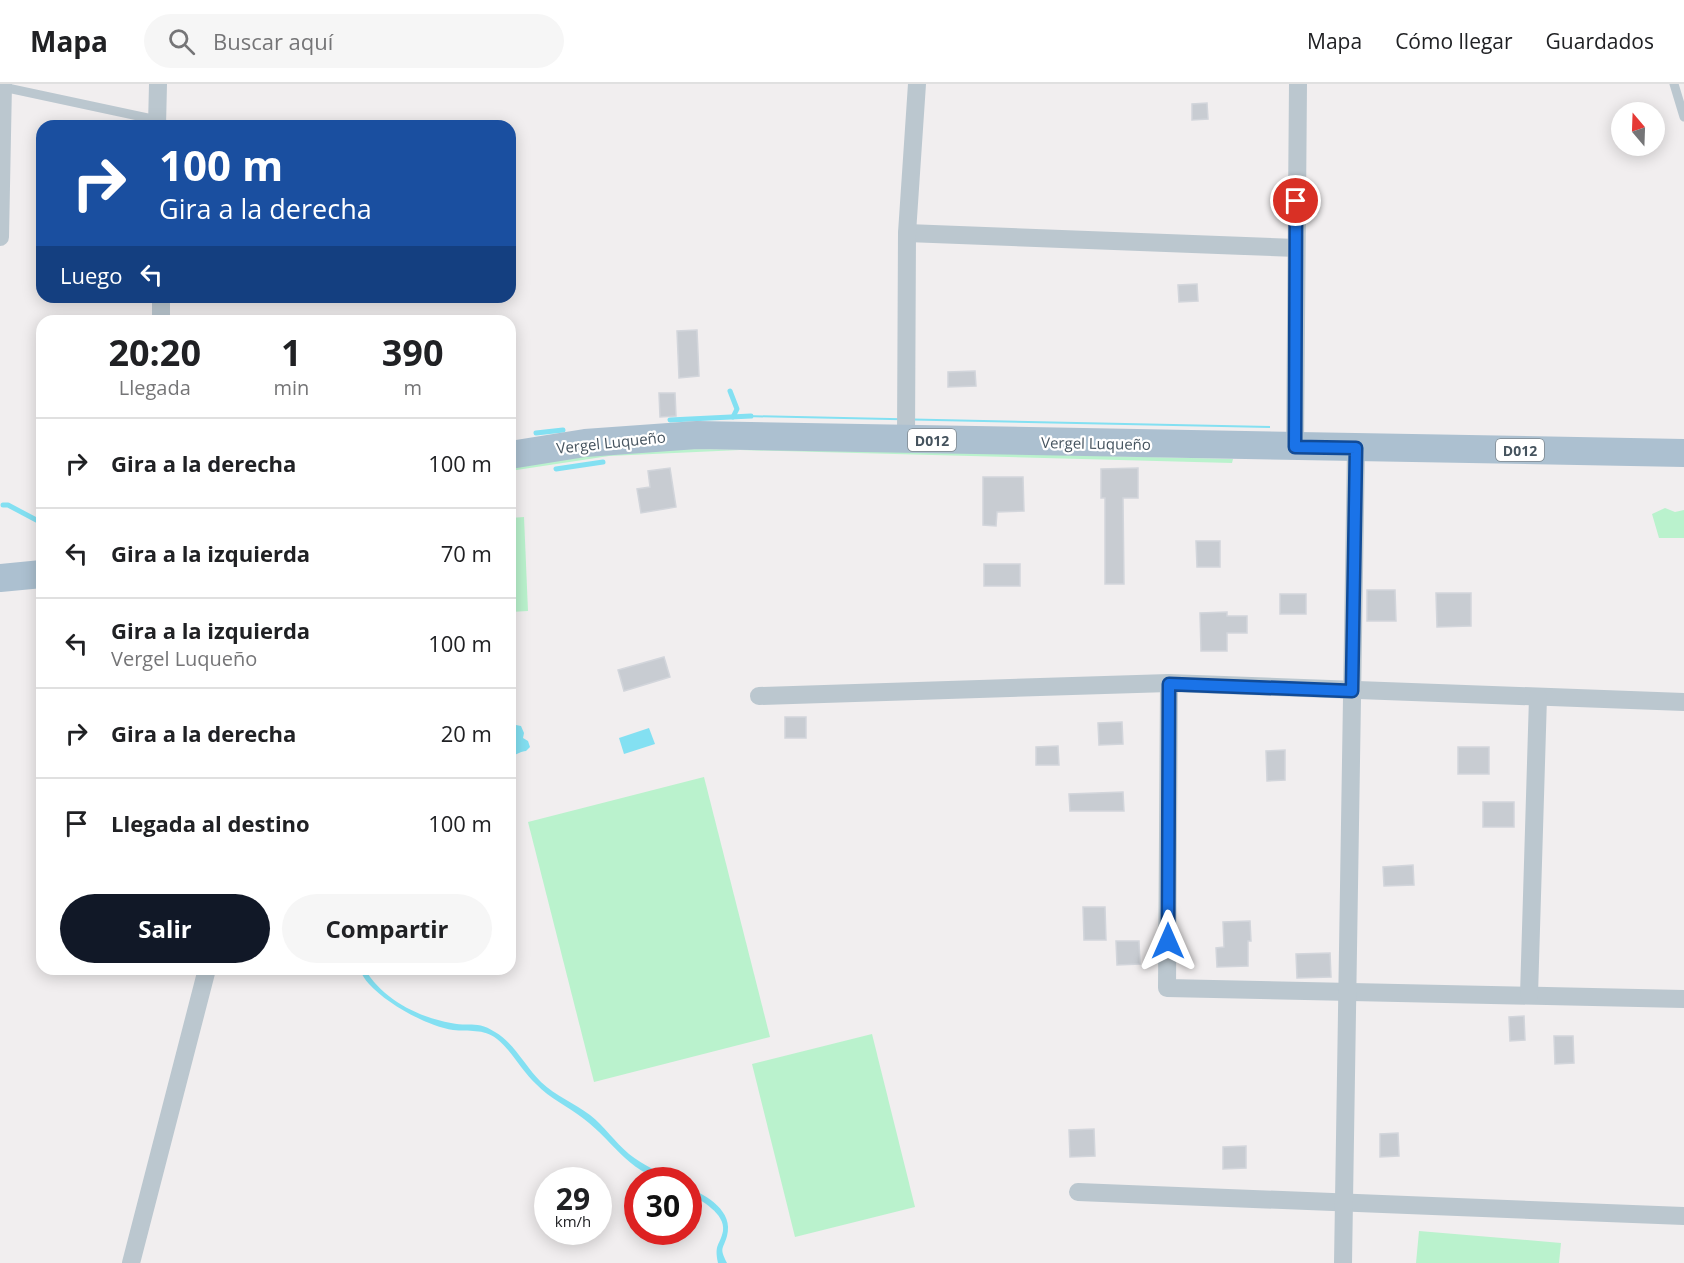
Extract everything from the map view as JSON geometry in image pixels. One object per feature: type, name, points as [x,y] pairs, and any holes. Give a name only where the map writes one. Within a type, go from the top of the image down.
[{"type":"main road","name":"Vergel Luqueño","points":[[516,454],[585,443],[697,435],[906,426],[1295,447],[1684,453]]},
{"type":"main road","points":[[0,578],[36,575]]},
{"type":"street","points":[[157,120],[158,84]]},
{"type":"street","points":[[906,426],[907,233],[917,84]]},
{"type":"street","points":[[1295,447],[1298,84]]},
{"type":"street","points":[[0,237],[3,86]]},
{"type":"street","points":[[907,233],[1296,248]]},
{"type":"street","points":[[1343,1263],[1356,448]]},
{"type":"street","points":[[1169,684],[1167,988],[1684,999]]},
{"type":"street","points":[[759,696],[1169,684],[1684,702]]},
{"type":"street","points":[[1529,995],[1538,697]]},
{"type":"street","points":[[131,1263],[205,975]]},
{"type":"street","points":[[1078,1192],[1684,1216]]},
{"type":"lane","points":[[1674,84],[1684,117]]},
{"type":"lane","points":[[3,86],[145,120]]},
{"type":"green space","points":[[668,449],[890,451],[1233,459],[1232,463],[740,450],[609,456],[516,470],[516,467],[608,453]]},
{"type":"green space","points":[[1665,508],[1675,512],[1684,510],[1684,538],[1659,538],[1652,514]]},
{"type":"green space","points":[[524,517],[528,611],[516,612],[516,518]]},
{"type":"green space","points":[[704,777],[770,1037],[594,1082],[528,822]]},
{"type":"green space","points":[[872,1034],[915,1207],[795,1237],[752,1064]]},
{"type":"green space","points":[[1419,1231],[1561,1243],[1559,1263],[1416,1263]]},
{"type":"water","points":[[745,415],[1270,426],[1270,428],[745,417]]},
{"type":"water","points":[[516,725],[521,726],[524,733],[523,738],[528,741],[530,747],[516,755]]},
{"type":"water","points":[[649,728],[655,744],[624,754],[619,738]]},
{"type":"water","points":[[362,975],[369,975],[391,998],[414,1011],[451,1023],[489,1028],[508,1042],[541,1082],[590,1115],[629,1154],[649,1167],[636,1167],[595,1128],[541,1089],[497,1039],[481,1032],[453,1030],[431,1024],[397,1006],[377,992]]},
{"type":"water","points":[[702,1194],[711,1200],[727,1219],[727,1236],[722,1251],[727,1263],[718,1263],[717,1248],[723,1225],[712,1208],[702,1201]]},
{"type":"building","points":[[1207,103],[1208,119],[1192,120],[1192,104]]},
{"type":"building","points":[[1197,284],[1198,301],[1179,302],[1178,285]]},
{"type":"building","points":[[697,330],[699,376],[679,378],[677,331]]},
{"type":"building","points":[[975,371],[976,386],[948,387],[948,372]]},
{"type":"building","points":[[659,393],[675,393],[676,416],[660,417]]},
{"type":"building","points":[[670,468],[676,507],[641,513],[637,489],[650,487],[648,471]]},
{"type":"building","points":[[1138,468],[1138,498],[1123,498],[1124,584],[1105,584],[1105,498],[1101,498],[1101,469]]},
{"type":"building","points":[[983,477],[1023,477],[1024,511],[997,512],[996,526],[983,525]]},
{"type":"building","points":[[1196,541],[1220,541],[1220,567],[1197,567]]},
{"type":"building","points":[[984,564],[1020,564],[1020,586],[984,586]]},
{"type":"building","points":[[1367,590],[1395,590],[1396,621],[1367,621]]},
{"type":"building","points":[[1436,593],[1471,593],[1471,626],[1437,627]]},
{"type":"building","points":[[1280,594],[1306,594],[1306,614],[1280,614]]},
{"type":"building","points":[[1227,612],[1227,616],[1247,616],[1247,633],[1227,633],[1227,651],[1201,651],[1200,613]]},
{"type":"building","points":[[664,657],[670,677],[624,691],[618,670]]},
{"type":"building","points":[[785,717],[806,717],[806,738],[785,738]]},
{"type":"building","points":[[1122,722],[1123,744],[1099,745],[1098,723]]},
{"type":"building","points":[[1058,746],[1059,765],[1036,765],[1036,747]]},
{"type":"building","points":[[1458,747],[1489,747],[1489,774],[1458,774]]},
{"type":"building","points":[[1285,750],[1285,780],[1267,781],[1266,751]]},
{"type":"building","points":[[1123,792],[1124,811],[1070,811],[1069,794]]},
{"type":"building","points":[[1483,802],[1514,802],[1514,827],[1483,827]]},
{"type":"building","points":[[1413,865],[1414,885],[1384,886],[1383,867]]},
{"type":"building","points":[[1083,907],[1105,907],[1106,940],[1084,940]]},
{"type":"building","points":[[1250,921],[1251,941],[1248,941],[1248,966],[1217,967],[1216,948],[1224,947],[1223,922]]},
{"type":"building","points":[[1116,941],[1139,941],[1140,964],[1117,965]]},
{"type":"building","points":[[1330,953],[1331,977],[1297,978],[1296,954]]},
{"type":"building","points":[[1524,1016],[1525,1040],[1510,1041],[1509,1017]]},
{"type":"building","points":[[1554,1036],[1573,1036],[1574,1063],[1555,1064]]},
{"type":"building","points":[[1094,1129],[1095,1156],[1070,1157],[1069,1130]]},
{"type":"building","points":[[1398,1133],[1399,1156],[1380,1157],[1380,1134]]},
{"type":"building","points":[[1246,1146],[1246,1168],[1223,1169],[1223,1147]]},
{"type":"waterway","points":[[730,391],[737,409],[733,417]]},
{"type":"waterway","points":[[670,420],[751,416]]},
{"type":"waterway","points":[[536,433],[563,430]]},
{"type":"waterway","points":[[556,469],[603,462]]},
{"type":"waterway","points":[[3,505],[8,505],[36,520]]},
{"type":"route","points":[[1168,941],[1169,684],[1352,691],[1356,448],[1295,447],[1296,201]]}]
